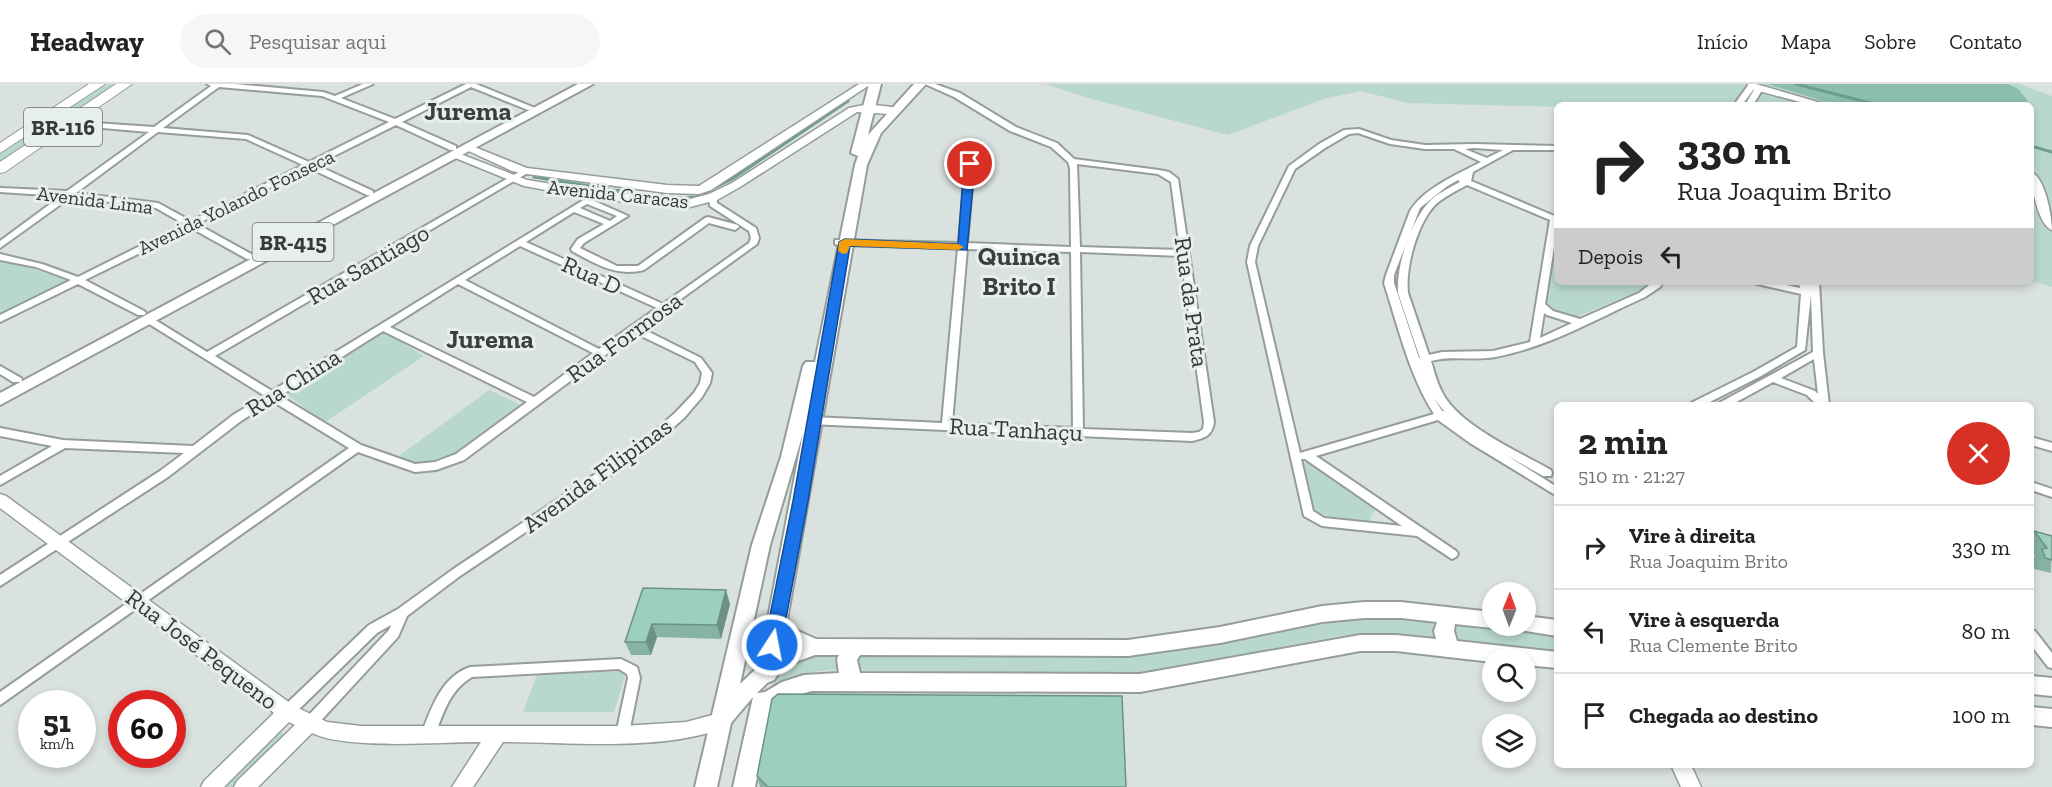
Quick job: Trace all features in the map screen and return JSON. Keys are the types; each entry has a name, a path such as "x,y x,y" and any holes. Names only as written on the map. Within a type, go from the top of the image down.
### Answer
{"highway":[{"name":"BR-116","path":"0,149 98,84"},
{"name":"BR-116","path":"0,169 125,84"}],"main road":[{"path":"0,389 145,316 250,257 454,152 574,84"},
{"name":"BR-415","path":"0,400 145,316 587,84"},
{"path":"744,787 800,501 859,143 875,84"},
{"path":"706,787 761,545 799,421 841,242 867,147 875,132 920,84"},
{"path":"775,501 800,501"},
{"path":"720,721 768,668 801,650 815,647 1128,648 1220,635 1322,614 1392,610 1482,619"},
{"path":"1450,615 1443,625 1443,632 1450,648"},
{"path":"777,623 791,637 815,647"},
{"path":"1536,625 1554,628"},
{"path":"760,711 773,696 796,685 824,681 1065,684 1140,682 1360,643 1396,643 1554,660"},
{"path":"854,681 846,665 849,653 855,647"},
{"path":"2034,685 2052,687"}],"street":[{"path":"210,84 289,90 307,87 396,122 454,152"},
{"path":"0,245 217,84"},
{"path":"336,98 369,84"},
{"path":"471,84 531,108"},
{"name":"Avenida Yolando Fonseca","path":"0,319 471,84"},
{"name":"Avenida Caracas","path":"468,148 516,169 667,189 699,190 740,167 866,84"},
{"path":"929,84 957,95 1013,129 1054,145 1072,161 1074,168 1078,432"},
{"path":"1741,102 1756,85"},
{"path":"1750,102 1756,85"},
{"path":"1756,85 1813,102"},
{"path":"869,107 881,112 896,110"},
{"name":"Avenida Caracas","path":"454,152 513,180 591,198 690,203 713,197 765,168 853,110 869,107"},
{"path":"68,123 248,137 370,194"},
{"path":"1420,532 1322,522 1314,518 1305,507 1301,456 1251,262 1254,246 1284,181 1293,168 1322,146 1347,132 1359,131 1405,145 1554,148"},
{"path":"1454,147 1486,161"},
{"path":"1446,414 1403,293 1402,277 1423,217 1438,200 1486,161 1512,148"},
{"name":"Rua da Prata","path":"1072,161 1159,172 1175,181 1209,422"},
{"path":"947,425 970,164"},
{"name":"Rua Santiago","path":"207,356 528,171"},
{"path":"1554,219 1468,177 1456,177 1417,206 1389,283 1431,402 1474,440 1549,475 1554,489"},
{"path":"2034,182 2052,226"},
{"name":"Avenida Lima","path":"0,190 68,194 158,206 250,257"},
{"name":"Rua Formosa","path":"357,448 415,468 436,466 460,457 753,244 755,238 753,230 713,204 713,197"},
{"path":"591,198 624,216 581,241 575,249 619,271 630,272 641,268 701,223 715,220 735,227"},
{"name":"Rua China","path":"0,581 165,474 237,418 272,395 591,198"},
{"path":"574,209 611,224"},
{"path":"1534,344 1554,231"},
{"name":"Rua D","path":"519,242 664,308"},
{"path":"841,242 1184,253"},
{"path":"0,257 32,262 80,279 145,316 357,448 0,699"},
{"path":"457,280 600,353"},
{"path":"1415,362 1442,355 1493,354 1534,344 1649,292 1655,285"},
{"path":"1778,285 1808,290"},
{"path":"1808,290 1823,402"},
{"path":"1701,402 1802,348 1808,290"},
{"path":"1540,305 1550,313 1582,323"},
{"path":"382,327 536,402"},
{"name":"Avenida Filipinas","path":"211,787 373,629 402,613 456,573 622,462 680,415 698,395 707,374 698,360 635,329"},
{"path":"1729,402 1818,353"},
{"path":"0,369 17,380"},
{"path":"1757,374 1774,378 1811,393 1820,402"},
{"path":"1301,456 1446,414"},
{"name":"Rua Tanhaçu","path":"813,421 1192,437 1202,435 1208,430 1209,422"},
{"path":"0,432 63,444 196,450"},
{"path":"2034,442 2052,447"},
{"path":"0,481 63,444"},
{"path":"1301,456 1452,554"},
{"path":"2034,487 2052,493"},
{"name":"Rua José Pequeno","path":"0,500 287,712 325,730 340,733 428,735 623,734 686,730 720,721"},
{"name":"Avenida Filipinas","path":"244,787 310,723 394,633 402,613"},
{"path":"2034,639 2052,663"},
{"path":"428,735 446,693 459,676 470,672 621,664 633,671 634,678 623,734"},
{"path":"462,787 497,735"},
{"path":"1682,768 1691,787"}],"green space":[{"path":"105,84 117,84 0,163 0,154"},
{"path":"1045,84 2019,84 2052,96 2052,287 2034,282 2034,102 1554,102 1554,107 1407,103 1361,91 1324,99 1228,135 1088,98"},
{"path":"1767,84 2008,84 2018,89 2028,101 2026,102 1826,102"},
{"path":"1554,256 1554,285 1650,285 1650,287 1576,317 1559,315 1546,303"},
{"path":"0,262 28,267 70,281 0,315"},
{"path":"384,331 424,356 324,423 284,392"},
{"path":"489,390 521,405 485,434 445,458 416,462 399,456"},
{"path":"1304,463 1309,463 1375,509 1369,521 1326,516 1314,510"},
{"path":"1335,616 1437,617 1434,625 1437,638 1368,633 1339,636 1143,673 865,671 858,670 855,656 860,653 1049,650"},
{"path":"1463,620 1482,622 1482,636 1536,636 1536,629 1554,630 1554,652 1536,648 1459,639 1454,625"},
{"path":"818,651 839,652 834,657 837,670 802,675 771,689 772,678 798,660"},
{"path":"538,672 626,672 614,712 523,712"},
{"path":"282,732 284,736 236,787 217,787 275,733"}],"building":[{"path":"2034,531 2052,536 2052,560 2045,558 2042,549 2047,548"},
{"path":"643,588 726,590 717,625 652,624 646,642 625,642"},
{"path":"778,694 1122,696 1126,787 768,787 757,776 772,699"}],"waterway":[{"path":"1796,84 1866,102"},
{"path":"534,177 614,190 679,198 696,197 732,179 848,101"},
{"path":"2034,147 2052,152"}],"slow traffic":[{"path":"843,251 845,242 958,247"}],"district":[{"name":"Jurema","path":"468,111"},
{"name":"Quinca Brito I","path":"1019,271"},
{"name":"Jurema","path":"490,339"}],"route":[{"path":"772,645 800,501 845,242 963,247 970,164"}]}
